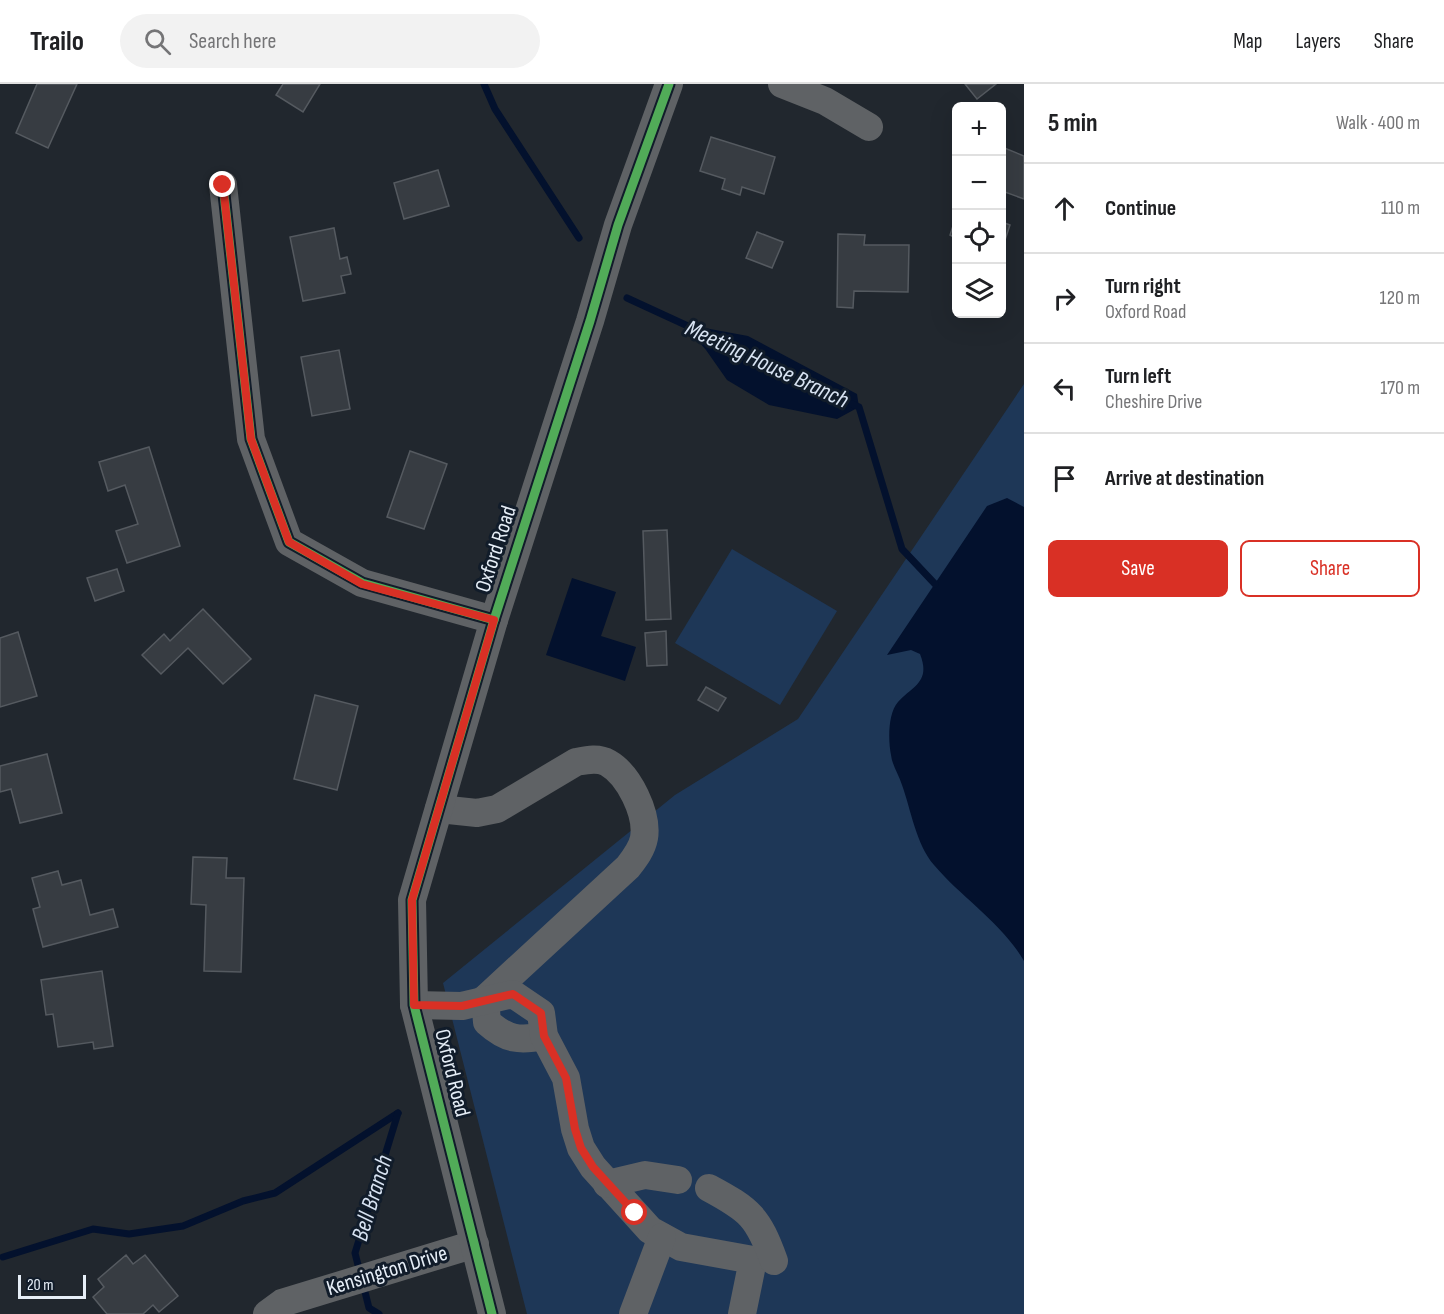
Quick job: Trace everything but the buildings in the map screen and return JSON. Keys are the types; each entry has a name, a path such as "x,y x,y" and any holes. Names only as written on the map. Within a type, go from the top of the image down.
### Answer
{"street":[{"name":"Oxford Road","path":"492,1314 414,1005 412,900 494,620 590,321 618,225 669,84"},
{"path":"782,84 825,101 869,127"},
{"path":"223,185 251,439 289,542 362,584 494,620"},
{"path":"439,808 477,813 497,809 576,762 590,759 608,763 618,772 631,789 641,811 644,836 639,851 628,867 485,999"},
{"path":"414,1005 462,1006 513,994 541,1013 544,1036 566,1078 575,1129 581,1148 608,1184 650,1230 681,1247 764,1261"},
{"path":"485,999 487,1022 492,1027 520,1041 544,1036"},
{"path":"608,1184 645,1175 678,1180"},
{"path":"710,1188 746,1208 764,1233 764,1261 753,1271 742,1314"},
{"path":"633,1314 662,1237"},
{"name":"Kensington Drive","path":"267,1314 282,1303 475,1244"}],"shaded area":[{"path":"1024,384 1024,1314 527,1314 443,983 675,795 798,719"},
{"path":"732,549 837,611 780,705 675,643"}],"water":[{"path":"683,324 748,336 857,394 859,407 837,419 769,405 727,380 706,350"},
{"path":"1007,498 1024,507 1024,961 1005,935 945,877 928,857 918,837 893,762 889,742 892,713 898,702 919,682 922,677 923,663 920,654 911,650 887,655 987,506"},
{"path":"572,578 616,592 601,636 636,647 625,681 546,655"}],"waterway":[{"name":"Meeting House Branch","path":"484,84 495,109 579,238"},
{"name":"Meeting House Branch","path":"627,298 690,327"},
{"name":"Meeting House Branch","path":"852,404 859,407 902,549 935,584"},
{"path":"3,1257 93,1229 129,1234 183,1226 243,1201 275,1193 398,1113"},
{"name":"Bell Branch","path":"360,1273 355,1253 398,1113"},
{"name":"Bell Branch","path":"363,1284 369,1308 379,1314"}],"cycle path":[{"path":"492,1314 414,1005 412,900 494,620 590,321 618,225 669,84"},
{"path":"223,185 251,439 289,542 362,583 494,620"}],"route":[{"path":"223,185 251,439 289,542 362,584 494,620 412,900 414,1005 462,1006 513,994 541,1013 544,1036 566,1078 575,1129 581,1148 593,1167 635,1213"}]}
